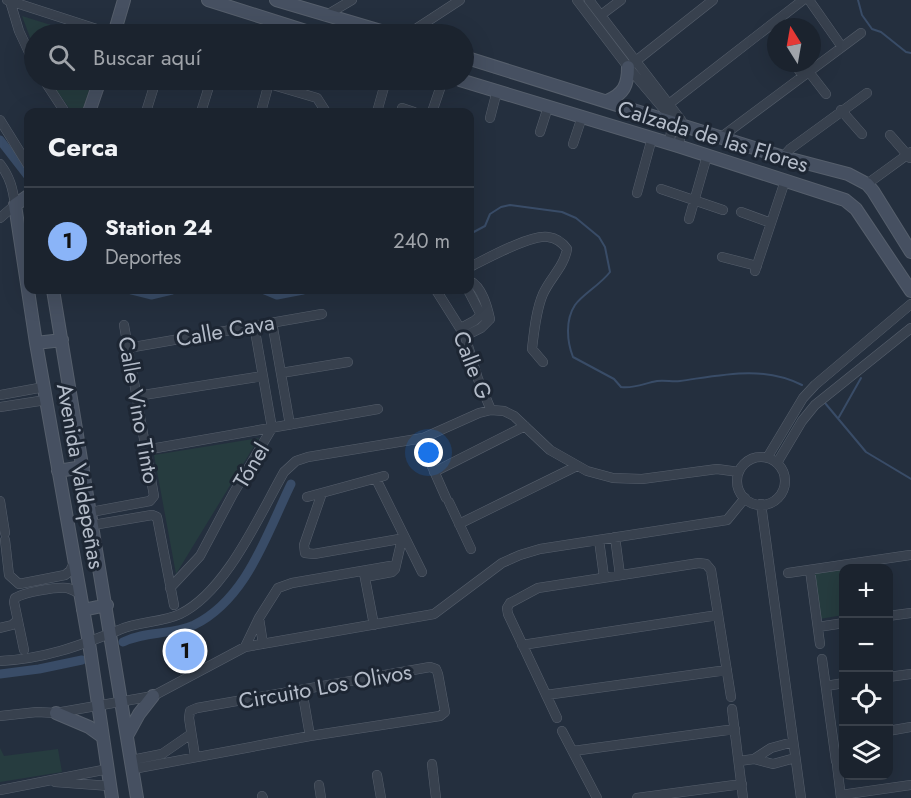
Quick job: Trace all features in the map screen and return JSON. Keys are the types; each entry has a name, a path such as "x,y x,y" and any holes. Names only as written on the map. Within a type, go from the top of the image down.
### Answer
{"street":[{"path":"116,24 124,0"},
{"path":"208,0 281,24"},
{"path":"276,0 355,24"},
{"path":"326,16 352,0"},
{"path":"423,24 460,0"},
{"path":"577,0 681,120 674,145"},
{"path":"589,0 632,64 678,125"},
{"path":"601,15 621,0"},
{"path":"607,101 618,95 625,87 632,64 713,0"},
{"path":"669,104 803,0"},
{"path":"809,0 842,47"},
{"path":"8,1 81,24"},
{"path":"8,1 24,42"},
{"path":"301,24 307,10"},
{"path":"720,138 861,33"},
{"name":"Calzada de las Flores","path":"474,60 720,138 848,174 867,184"},
{"path":"806,74 826,94"},
{"name":"Calzada de las Flores","path":"474,84 845,200 856,209 911,291"},
{"path":"51,90 62,108"},
{"path":"90,108 97,90"},
{"path":"147,108 153,90"},
{"path":"202,108 208,90"},
{"path":"262,108 267,90"},
{"path":"291,90 317,98 323,108"},
{"path":"378,108 383,90"},
{"path":"433,108 440,90"},
{"path":"490,118 497,91"},
{"path":"783,157 790,149 841,110 867,93"},
{"path":"540,132 548,107"},
{"path":"841,110 862,134"},
{"path":"573,144 582,117"},
{"path":"0,120 24,159"},
{"path":"890,135 910,156 867,184 911,252"},
{"path":"637,193 652,138"},
{"path":"689,219 707,156"},
{"name":"Avenida Valdepeñas","path":"0,164 7,173 12,186 24,263"},
{"path":"722,257 756,269 785,181"},
{"path":"661,189 723,210"},
{"path":"16,210 24,201"},
{"path":"16,210 24,209"},
{"path":"741,212 771,223"},
{"path":"474,265 538,237 548,236 561,241 567,249 566,259 543,294 537,319 532,349 543,362"},
{"path":"463,332 481,328 486,317 487,306 474,283"},
{"name":"Avenida Valdepeñas","path":"29,294 89,643 111,792"},
{"name":"Avenida Valdepeñas","path":"54,294 107,605 137,798"},
{"name":"Calle G","path":"439,294 463,332 491,410"},
{"path":"471,294 486,317"},
{"path":"767,458 803,398 911,304"},
{"name":"Calle Cava","path":"128,348 322,314"},
{"name":"Tónel","path":"272,322 290,425"},
{"name":"Calle Vino Tinto","path":"114,508 150,501 154,496 124,325"},
{"name":"Tónel","path":"170,588 200,556 233,494 273,428 254,325"},
{"path":"777,463 802,421 815,405 911,328"},
{"path":"36,343 62,340"},
{"path":"281,373 348,362"},
{"path":"828,375 836,386"},
{"path":"137,396 263,376"},
{"path":"0,395 22,391 45,393"},
{"path":"22,391 25,404"},
{"path":"0,408 25,404 45,393"},
{"path":"145,450 378,409"},
{"path":"0,661 34,658 89,643 128,627 171,618 203,599 228,570 284,472 296,461 308,456 423,438 491,410 504,411 514,416 550,450 577,466 614,478 642,479 717,469 739,472"},
{"path":"434,472 525,426"},
{"path":"423,446 471,549"},
{"path":"767,458 777,463 785,478 783,489 772,502 761,504 745,498 738,483 739,472 750,460 767,458"},
{"path":"459,524 577,466"},
{"path":"58,471 83,467"},
{"path":"307,497 380,478 404,538 422,572"},
{"path":"322,493 304,545 305,553 314,554 404,538"},
{"path":"0,716 56,712 153,696 245,647 434,614 494,569 520,555 540,549 727,520 745,498"},
{"path":"0,501 5,536 4,569 11,579 19,584 50,579 68,574 74,563"},
{"path":"761,504 801,798"},
{"path":"92,519 114,508 117,521"},
{"path":"92,519 117,521 152,515 158,517 174,605"},
{"path":"615,537 620,575"},
{"path":"245,647 259,618 278,588 292,583 364,574 396,565 404,538"},
{"path":"599,540 604,577"},
{"path":"870,564 909,555"},
{"path":"556,718 508,614 507,608 510,603 538,588 699,563 706,564 711,570 731,697"},
{"path":"788,573 839,567"},
{"path":"810,570 820,644"},
{"path":"364,574 374,625"},
{"path":"50,579 52,589"},
{"path":"24,650 14,602 18,595 69,588 80,594"},
{"path":"83,610 107,605"},
{"path":"893,615 911,613"},
{"path":"522,645 718,615"},
{"path":"259,618 263,644"},
{"path":"0,627 12,625 17,621"},
{"path":"818,627 839,624"},
{"path":"822,659 841,797 911,785"},
{"name":"Circuito Los Olivos","path":"132,764 195,756 440,716 445,712 438,674 436,669 430,667 197,708 190,711 189,718 195,756"},
{"path":"546,695 727,670"},
{"path":"893,676 911,674"},
{"path":"826,686 839,684"},
{"path":"302,690 310,736"},
{"path":"128,734 139,714 153,696"},
{"path":"732,709 743,798"},
{"path":"56,712 81,723 103,737"},
{"path":"893,730 911,727"},
{"path":"573,751 735,729"},
{"path":"562,731 597,798"},
{"name":"Circuito Los Olivos","path":"163,759 191,734"},
{"path":"833,740 839,739"},
{"path":"754,759 771,748 793,742"},
{"path":"739,761 754,759 773,764 795,758"},
{"path":"432,764 436,798"},
{"path":"0,790 108,769"},
{"path":"377,775 381,798"},
{"path":"46,782 111,792"},
{"path":"637,798 742,783"},
{"path":"319,785 321,798"}],"green space":[{"path":"22,16 48,24 25,24"},
{"path":"56,90 89,90 83,108 69,108"},
{"path":"259,438 176,574 154,455"},
{"path":"839,568 839,616 820,619 814,572"},
{"path":"0,748 4,756 58,749 62,772 0,782"}],"waterway":[{"path":"858,0 862,15 872,29 881,32 906,52 911,53"},
{"path":"0,140 24,171"},
{"path":"474,232 485,226 490,214 501,207 510,205 562,212 576,218 599,237 605,247 610,272 575,305 568,324 569,345 573,357 614,379 621,387 635,387 657,381 677,381 742,373 772,375 802,385"},
{"path":"147,294 155,294"},
{"path":"275,294 282,294"},
{"path":"839,417 861,378"},
{"path":"825,403 866,452 911,479"},
{"path":"123,642 140,636 194,625 228,599 242,582 264,543 291,484"},
{"path":"0,674 82,660"}],"place":[{"name":"Station 24","path":"185,651"}]}
